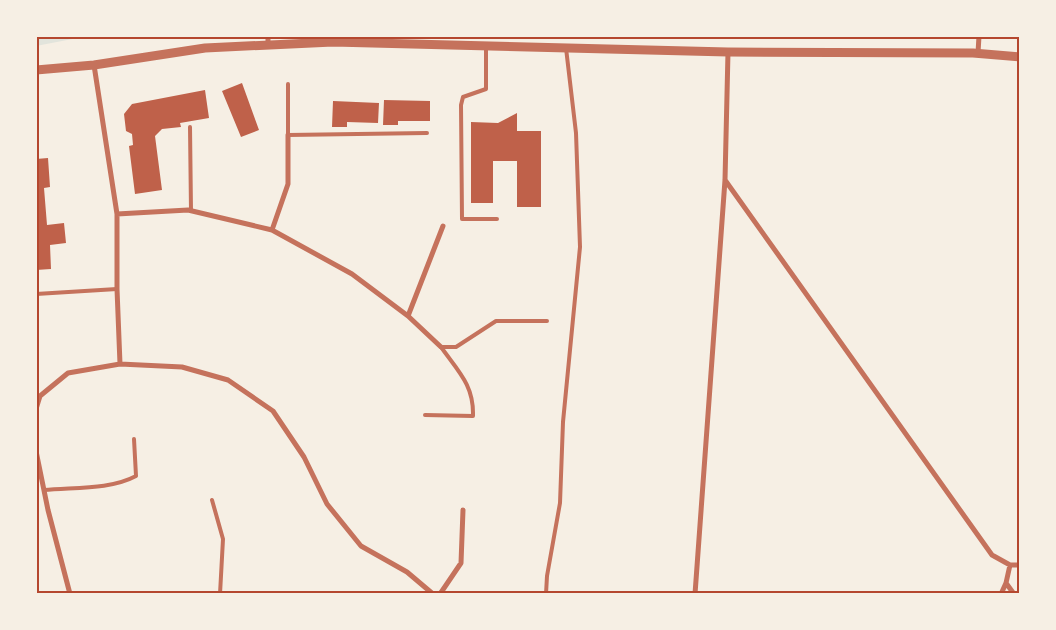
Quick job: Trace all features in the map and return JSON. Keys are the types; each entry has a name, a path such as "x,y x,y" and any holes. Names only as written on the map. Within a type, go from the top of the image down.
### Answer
{"street":[{"path":"978,53 979,36"},
{"path":"36,70 94,66 268,40 728,52 978,53 1020,57"},
{"path":"695,594 725,180 728,52"},
{"path":"94,66 117,214 120,364"},
{"path":"272,230 288,184 288,135"},
{"path":"725,180 992,555 1010,565 1020,565"},
{"path":"117,214 191,211 272,230 352,274 408,316 441,347"},
{"path":"408,316 443,226"},
{"path":"36,408 40,396 68,373 120,364 182,367 228,380 274,411 304,457 326,504 361,546 407,572 433,594"},
{"path":"36,451 70,594"},
{"path":"440,594 461,563 463,510"},
{"path":"1000,594 1006,583 1010,565"},
{"path":"1006,583 1014,594"}],"lane":[{"path":"486,45 486,89 463,98 461,106 462,220 497,219"},
{"path":"546,594 547,576 560,503 563,422 580,247 576,133 566,48"},
{"path":"288,84 288,135 427,133"},
{"path":"190,127 191,211"},
{"path":"36,294 117,288"},
{"path":"441,347 456,347 496,322 547,322"},
{"path":"425,415 472,416 473,402 470,387 441,347"},
{"path":"44,490 108,484 127,481 136,476 134,439"},
{"path":"212,500 223,540 220,594"}],"shaded area":[{"path":"36,36 88,36 36,46"}],"building":[{"path":"242,83 259,130 241,137 222,91"},
{"path":"205,90 209,118 180,123 181,127 162,129 155,136 162,190 135,194 129,146 133,145 132,134 126,131 124,114 132,104"},
{"path":"384,100 430,101 430,121 398,121 398,125 383,125"},
{"path":"333,101 379,103 378,123 347,122 347,127 332,127"},
{"path":"517,113 517,131 541,131 541,207 517,207 517,161 493,161 493,203 471,203 471,122 498,123"},
{"path":"48,158 50,187 44,188 47,225 64,223 66,243 50,245 51,269 36,270 36,159"}]}
